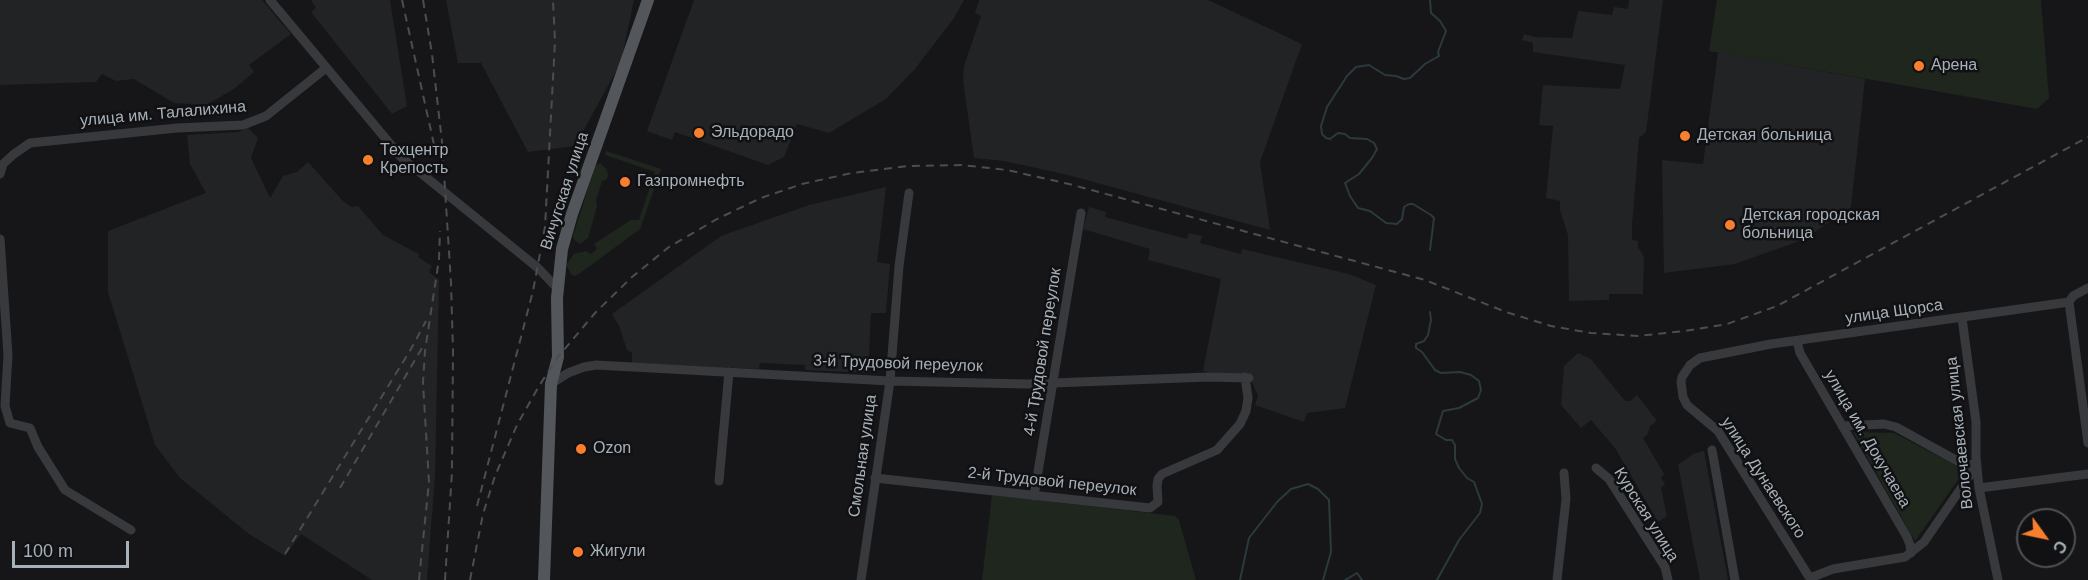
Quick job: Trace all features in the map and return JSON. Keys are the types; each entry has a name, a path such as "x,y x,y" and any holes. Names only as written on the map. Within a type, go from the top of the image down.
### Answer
{"main road":[{"name":"Вичугская улица","path":"544,580 551,384 558,357 558,289 561,249 648,0"}],"street":[{"path":"270,0 400,157 538,268 558,289"},
{"name":"улица им. Талалихина","path":"0,174 3,164 30,143 155,130 243,125 266,116 326,68"},
{"name":"Смольная улица","path":"861,580 890,381 899,266 909,193"},
{"name":"4-й Трудовой переулок","path":"1034,496 1081,213"},
{"path":"0,239 8,355 5,406 10,423 30,428 38,447 65,490 131,530"},
{"name":"улица Щорса","path":"1683,397 1682,377 1690,365 1700,358 1771,344 2069,302 2073,296 2088,288"},
{"path":"2069,302 2088,443"},
{"name":"Волочаевская улица","path":"1962,318 1976,422 1979,488 1998,580"},
{"name":"улица им. Докучаева","path":"1797,341 1800,353 1907,537 1911,553"},
{"name":"3-й Трудовой переулок","path":"551,384 584,366 596,365 890,381 1053,382 1247,377"},
{"path":"719,481 729,372"},
{"name":"2-й Трудовой переулок","path":"875,478 1149,508 1155,506 1159,497 1157,486 1162,474 1217,450 1239,424 1246,411 1247,377"},
{"name":"улица Дунаевского","path":"1683,397 1687,405 1718,431 1810,579"},
{"path":"1810,579 1833,569 1898,560 1911,553 1930,535 1977,465 1964,464 1896,427 1884,424 1842,426"},
{"path":"1712,450 1736,580"},
{"name":"Курская улица","path":"1596,468 1609,479 1665,567 1668,580"},
{"path":"1557,580 1566,499 1564,473"},
{"path":"1979,488 2088,474"}],"shaded area":[{"path":"0,0 262,0 291,34 249,65 254,72 234,89 206,105 174,103 134,79 116,81 102,74 96,82 0,85"},
{"path":"311,0 390,0 407,106 392,114 311,12 316,8"},
{"path":"446,0 634,0 621,62 575,146 528,152 481,63 458,63"},
{"path":"694,0 964,0 954,18 915,69 886,99 829,133 797,124 784,157 768,165 675,132 672,140 647,131"},
{"path":"979,0 1208,0 1302,44 1260,162 1270,230 1068,175 1004,161 974,158 963,80 964,66 981,16 975,13"},
{"path":"1629,0 1663,0 1646,132 1639,138 1632,226 1632,240 1638,241 1638,247 1644,257 1643,294 1609,294 1609,300 1569,301 1568,235 1560,210 1560,201 1546,198 1553,126 1539,125 1543,85 1620,89 1625,65 1533,52 1533,43 1522,40 1524,34 1535,37 1572,38 1578,11 1612,15 1614,7 1628,9"},
{"name":"Арена","path":"1717,0 2041,0 2049,98 2037,109 1709,51"},
{"path":"1718,52 1865,79 1851,207 1805,239 1735,264 1664,273 1662,160 1703,164"},
{"path":"248,128 258,138 251,158 270,198 283,176 297,172 308,162 342,200 351,207 358,206 383,235 419,254 418,257 432,266 429,272 439,280 435,476 427,580 372,580 301,534 285,556 249,534 180,478 155,445 108,292 108,231 206,193 190,164 187,135 239,132"},
{"path":"606,151 661,169 640,229 574,276 566,265 574,254 586,251 591,254 597,249 594,244 631,220 639,220 655,172 608,156 605,154"},
{"path":"600,163 607,170 608,176 602,181 588,238 580,244 574,240 573,236 595,166"},
{"path":"886,187 877,262 890,264 886,313 871,313 868,373 805,370 805,365 760,363 759,369 632,363 632,353 627,350 619,326 612,314 721,236 809,205"},
{"path":"1089,207 1106,212 1105,217 1187,239 1189,233 1202,236 1200,243 1241,254 1242,249 1349,274 1376,285 1345,408 1307,413 1304,422 1255,405 1258,396 1251,380 1203,371 1221,279 1148,260 1150,249 1083,229"},
{"path":"1578,353 1591,359 1625,401 1630,401 1637,395 1657,421 1650,426 1647,435 1643,438 1664,474 1661,477 1665,485 1661,488 1667,516 1658,522 1615,448 1591,420 1581,428 1561,405 1564,366"},
{"path":"1853,432 1894,433 1965,470 1915,541"},
{"path":"1704,451 1728,580 1700,580 1678,465 1693,454"},
{"path":"992,495 1175,516 1179,520 1196,580 982,580"}],"waterway":[{"path":"1430,0 1431,13 1446,31 1438,52 1439,56 1425,64 1410,78 1404,79 1385,75 1369,65 1356,67 1347,76 1327,107 1321,126 1322,134 1326,138 1330,139 1338,133 1350,138 1367,139 1374,143 1377,149 1372,158 1359,174 1345,183 1350,196 1358,208 1370,211 1386,223 1397,224 1402,219 1404,207 1409,204 1431,215 1434,218 1430,250"},
{"path":"1430,312 1428,335 1424,341 1416,344 1416,348 1422,352 1435,370 1441,373 1460,372 1471,375 1479,381 1481,390 1478,398 1459,408 1443,411 1436,434 1446,440 1452,440 1459,468 1467,478 1474,482 1482,504 1480,513 1459,540 1437,580"},
{"path":"1240,580 1249,538 1277,502 1291,489 1308,484 1318,489 1329,500 1331,552 1323,580"},
{"path":"1345,580 1357,573 1362,580"}],"railway":[{"path":"402,0 435,149"},
{"path":"423,0 442,142 451,283 452,472 445,580"},
{"path":"477,506 533,291 545,227 555,41 553,0"},
{"path":"470,580 483,514 495,476 517,425 558,357 595,313 632,277 669,247 717,219 761,198 802,184 852,173 907,166 961,165 1007,170 1069,184 1425,280 1506,312 1551,326 1591,333 1638,336 1727,324 1777,306 2088,137"},
{"path":"419,580 429,482 423,383 425,351 439,259 440,231"},
{"path":"285,554 426,321"},
{"path":"340,488 422,348"}],"place":[{"name":"Арена","path":"1919,66"},
{"name":"Эльдорадо","path":"699,133"},
{"name":"Детская больница","path":"1685,136"},
{"name":"Техцентр Крепость","path":"368,160"},
{"name":"Газпромнефть","path":"625,182"},
{"name":"Детская городская больница","path":"1730,225"},
{"name":"Ozon","path":"581,449"},
{"name":"Жигули","path":"578,552"}]}
